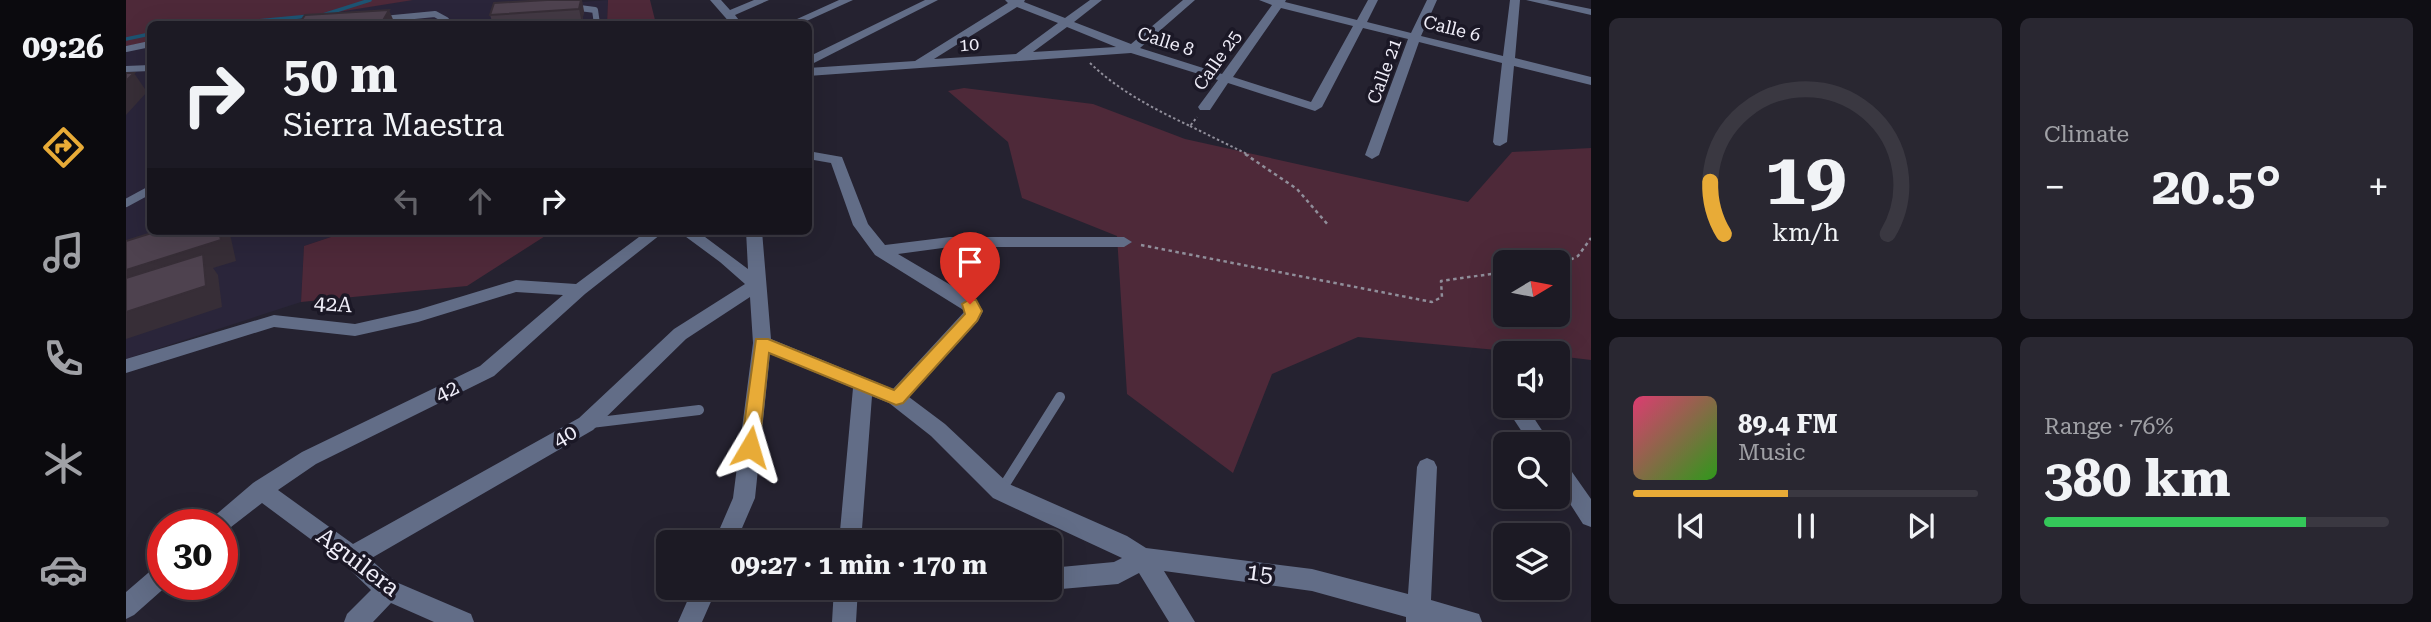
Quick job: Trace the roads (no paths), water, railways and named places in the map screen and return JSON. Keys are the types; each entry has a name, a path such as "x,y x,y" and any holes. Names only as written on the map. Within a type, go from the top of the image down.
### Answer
{"street":[{"path":"715,0 735,21"},
{"path":"729,14 764,0"},
{"path":"799,21 848,0"},
{"path":"812,60 933,0"},
{"path":"1017,58 1097,0"},
{"path":"1132,48 1190,0"},
{"name":"Calle 6","path":"1264,0 1591,81"},
{"path":"1360,24 1373,0"},
{"name":"Calle 21","path":"1372,155 1415,37 1432,0"},
{"path":"1500,142 1515,0"},
{"path":"1531,0 1591,12"},
{"path":"915,66 1016,1"},
{"name":"Calle 8","path":"1016,1 1055,16 1064,23 1132,48 1315,107 1360,24"},
{"name":"Calle 25","path":"1205,107 1280,2"},
{"name":"10","path":"812,72 1132,48"},
{"path":"812,156 837,160 861,225 881,251 970,304 974,311 972,317 896,398"},
{"name":"42","path":"238,509 261,489 309,458 487,371 579,290 652,235"},
{"path":"692,235 726,258 756,285"},
{"path":"729,530 744,498 762,343 754,235"},
{"path":"881,251 950,242 1124,242"},
{"name":"40","path":"352,557 586,424 680,334 756,285"},
{"name":"42A","path":"126,366 274,321 355,330 418,316 516,286 579,290"},
{"path":"762,343 896,398 938,430 1001,491 1119,543 1142,558 1183,622"},
{"path":"851,530 863,383"},
{"path":"1418,615 1427,467"},
{"path":"1570,486 1591,517"},
{"name":"Aguilera","path":"261,489 352,557 388,590 462,622"},
{"path":"1062,578 1118,573 1142,558"},
{"name":"15","path":"1142,558 1312,580 1418,615 1469,622"},
{"path":"126,607 147,589"},
{"path":"356,622 388,590"},
{"path":"690,622 700,600"},
{"path":"844,622 845,600"}],"lane":[{"path":"564,8 584,7 595,10 595,21"},
{"path":"369,21 435,15 443,16 446,21"},
{"path":"126,49 147,45"},
{"path":"126,69 147,68"},
{"path":"126,203 147,192"},
{"path":"1001,491 1060,397"},
{"path":"586,424 699,410"}],"waterway":[{"path":"323,15 370,0"},
{"path":"256,21 310,16"},
{"path":"126,39 147,35"}]}
